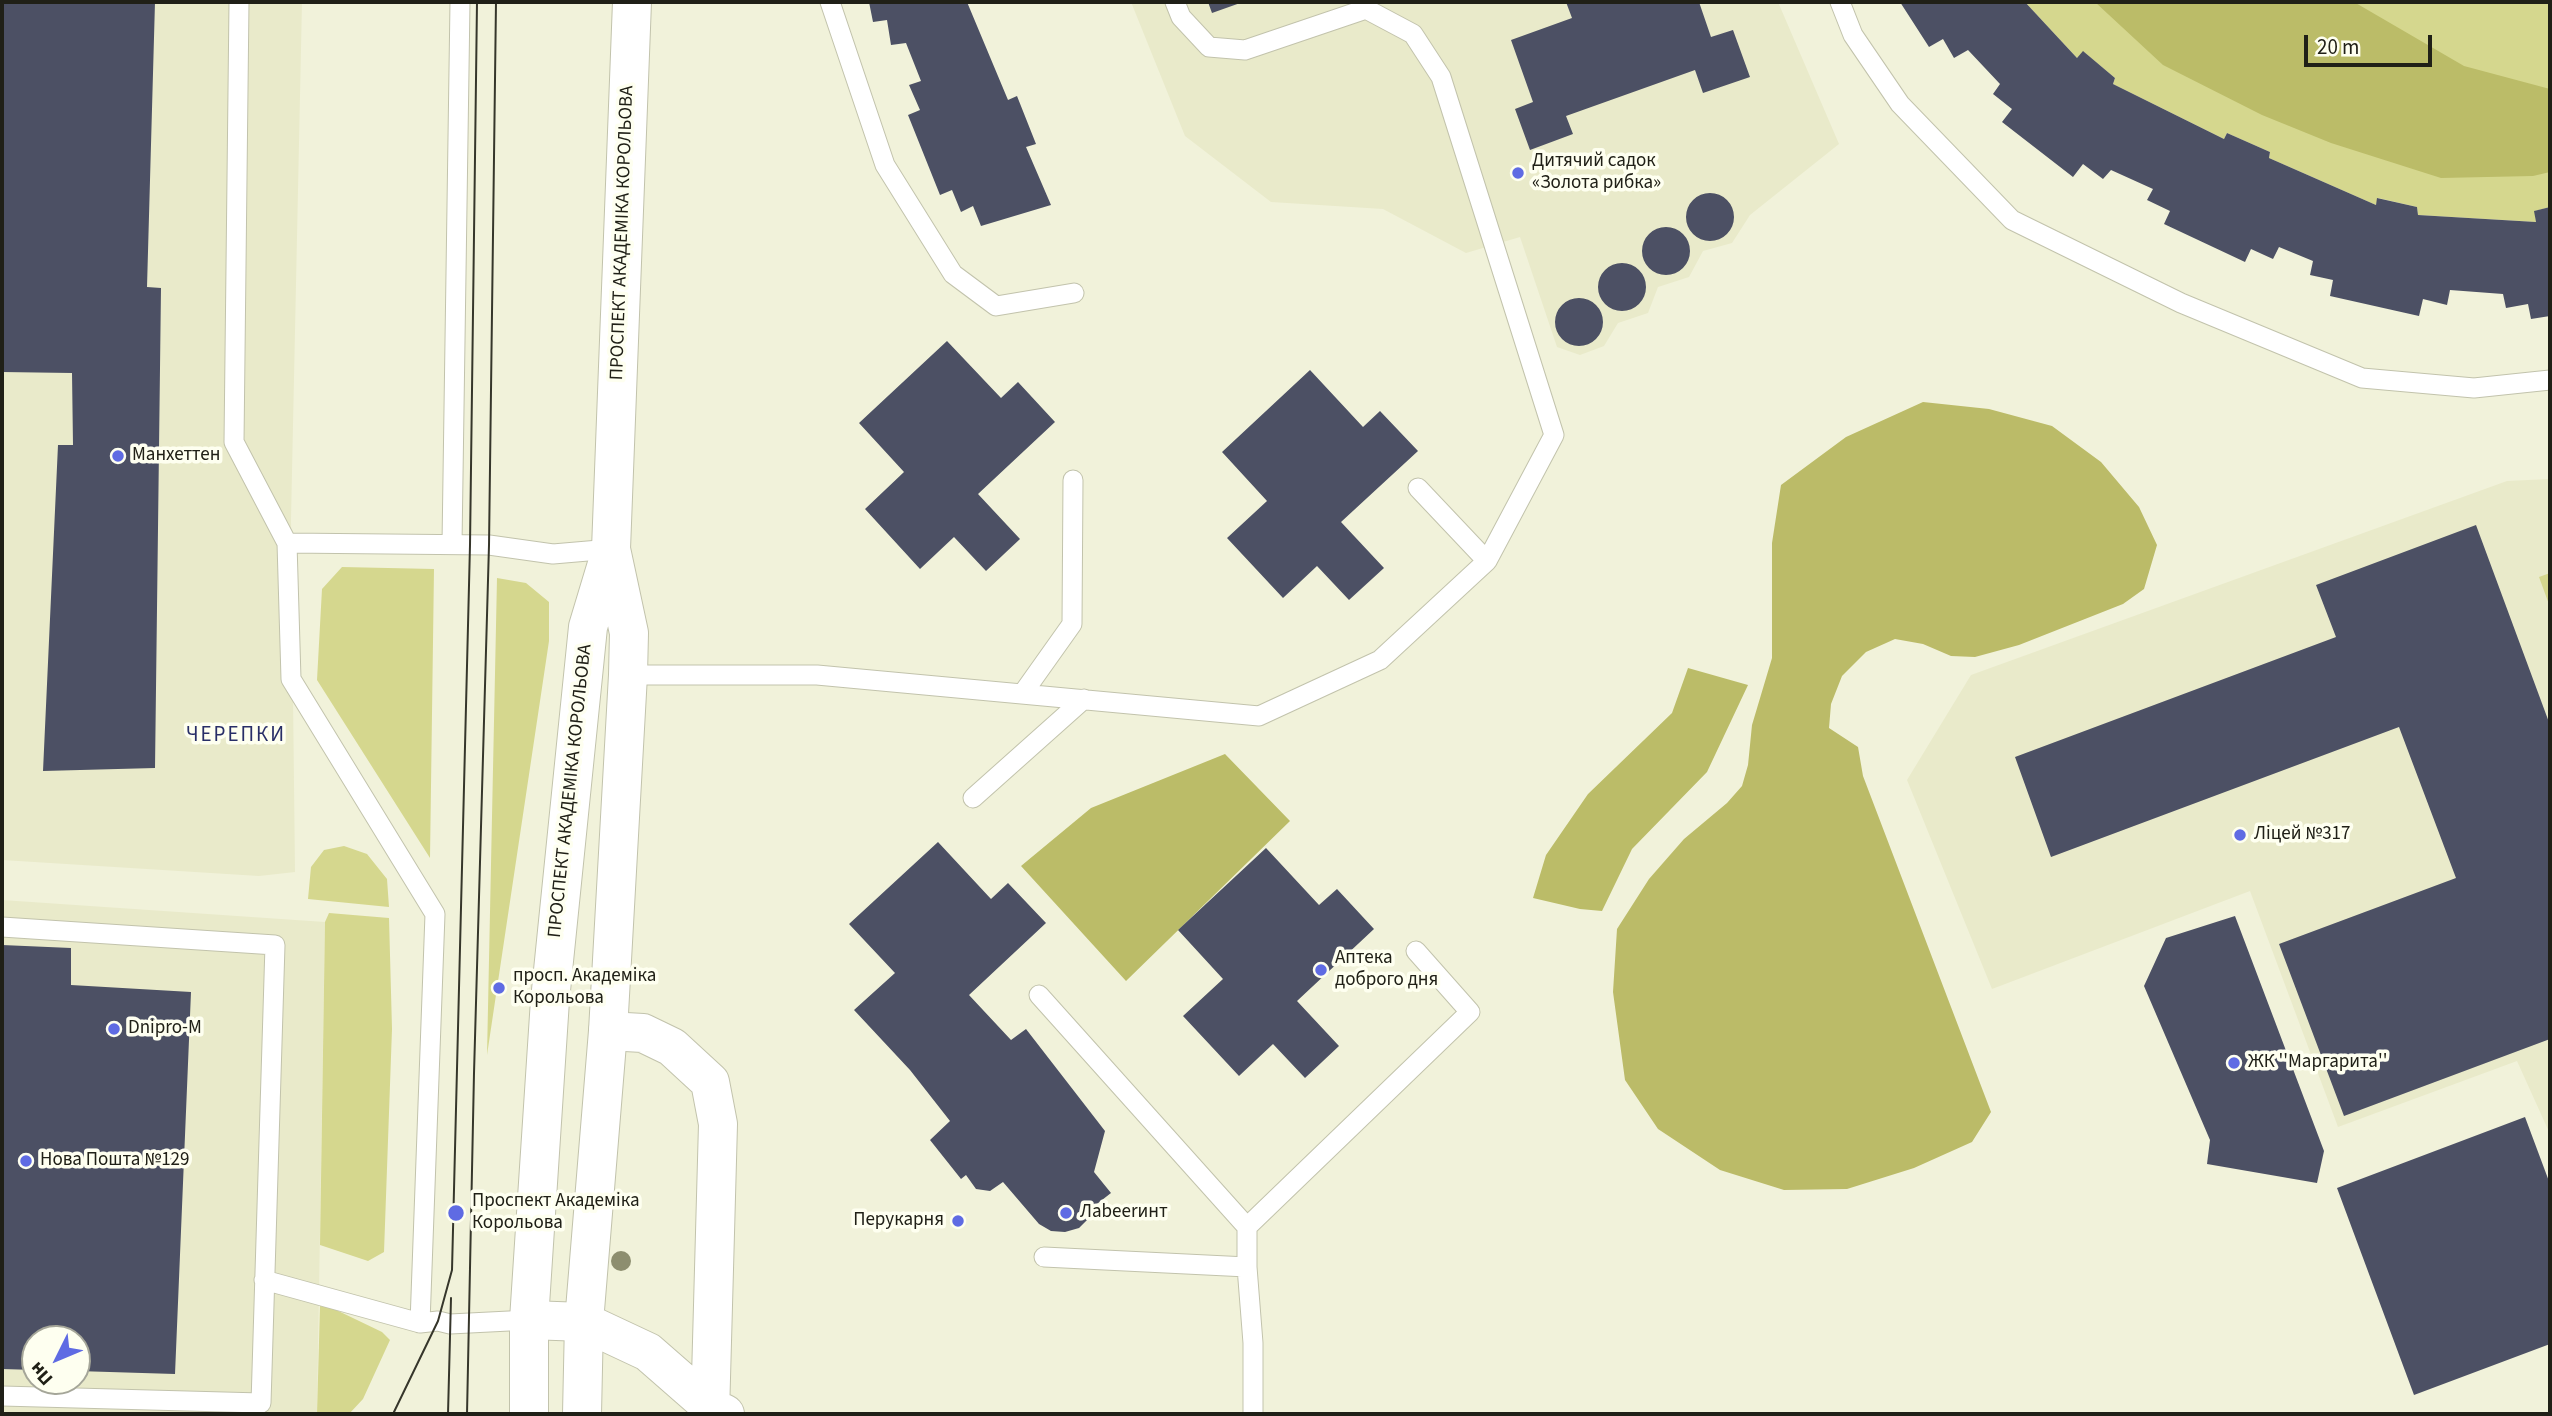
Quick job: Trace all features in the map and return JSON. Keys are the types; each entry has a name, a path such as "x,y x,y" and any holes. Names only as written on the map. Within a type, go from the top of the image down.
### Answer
{"main road":[{"name":"ПРОСПЕКТ АКАДЕМІКА КОРОЛЬОВА","path":"529,1414 529,1320 550,1000 588,627 611,549 632,2"},
{"name":"ПРОСПЕКТ АКАДЕМІКА КОРОЛЬОВА","path":"582,1414 584,1322 608,1031 628,675 629,633 611,549"},
{"path":"608,1031 643,1033 672,1047 710,1082 718,1124 716,1412"},
{"path":"529,1320 584,1322 648,1352 716,1412"}],"lane":[{"path":"239,2 234,442 287,543 291,679 435,914 421,1322"},
{"path":"452,544 460,2"},
{"path":"830,2 885,165 953,274 996,306 1073,293"},
{"path":"628,675 817,675 1259,716 1380,660 1488,561 1554,435 1440,77 1413,34 1366,9 1245,50 1209,47 1181,17 1175,2"},
{"path":"1840,2 1853,35 1900,104 2012,220 2180,303 2362,378 2474,388 2550,380"},
{"path":"1023,693 1072,624 1073,480"},
{"path":"1419,488 1488,561"},
{"path":"287,543 489,545 553,554 611,549"},
{"path":"972,798 1084,699"},
{"path":"2,928 275,945 261,1403 2,1396"},
{"path":"1247,1227 1469,1012 1416,951"},
{"path":"1039,995 1247,1227 1253,1343 1253,1414"},
{"path":"1044,1257 1247,1267"},
{"path":"264,1280 421,1322 438,1321 450,1324 529,1320"}],"shaded area":[{"path":"2,2 302,2 291,519 295,872 259,876 2,860"},
{"name":"Дитячий садок «Золота рибка»","path":"1131,2 1778,2 1839,144 1750,215 1732,243 1703,251 1689,277 1658,287 1648,313 1618,323 1604,346 1580,355 1557,347 1520,237 1466,253 1383,209 1271,202 1185,136"},
{"path":"2095,2 2354,2 2464,66 2550,89 2550,172 2533,176 2441,178 2331,143 2262,115 2163,65"},
{"path":"1923,402 1989,409 2052,426 2101,462 2139,507 2157,545 2144,589 2123,604 2019,645 1975,657 1951,656 1923,644 1895,639 1866,652 1842,676 1831,704 1829,728 1858,747 1863,776 1991,1112 1972,1142 1914,1168 1847,1189 1784,1190 1720,1170 1658,1129 1625,1080 1613,992 1617,929 1649,879 1684,839 1727,803 1742,786 1748,765 1752,725 1772,658 1772,543 1781,485 1846,437"},
{"name":"Ліцей №317","path":"2550,479 2550,1134 2517,1061 2338,1127 2250,891 1992,989 1907,780 1971,675 2507,481"},
{"path":"1688,668 1748,685 1707,772 1632,849 1602,911 1580,909 1533,898 1546,855 1588,794 1672,713"},
{"path":"1225,754 1290,821 1126,981 1021,866 1091,808"},
{"path":"2,900 325,922 317,1414 2,1414"}],"green space":[{"path":"2025,2 2550,2 2550,207 2535,211 2536,222 2418,215 2417,207 2378,198 2376,205 2269,158 2270,152 2227,133 2224,139 2113,84 2115,78 2084,52 2077,58"},
{"path":"342,567 434,569 430,858 317,680 322,589"},
{"path":"2550,573 2550,607 2539,577"},
{"path":"497,578 526,583 549,602 549,641 487,1055"},
{"path":"344,846 367,854 387,879 389,907 308,899 311,867 324,850"},
{"path":"329,913 389,918 392,1029 384,1252 368,1261 320,1245 325,922"},
{"path":"320,1306 330,1307 382,1332 390,1340 363,1399 349,1414 317,1414"}],"building":[{"path":"2,2 155,2 147,287 161,288 155,768 43,771 58,445 73,445 72,373 2,372"},
{"path":"869,2 967,2 1008,100 1017,96 1036,144 1026,147 1051,205 981,226 973,206 961,212 952,190 940,195 908,115 920,110 909,85 921,81 906,43 891,45 887,20 873,22"},
{"path":"1208,2 1243,2 1212,13"},
{"path":"1566,2 1699,2 1711,37 1733,30 1750,77 1703,93 1695,70 1566,116 1573,134 1530,150 1515,109 1533,102 1511,40 1572,18"},
{"path":"1900,2 2025,2 2077,58 2083,51 2115,78 2113,84 2224,139 2227,133 2270,152 2269,158 2376,205 2377,198 2417,207 2418,215 2536,222 2534,211 2550,207 2550,316 2531,319 2528,304 2506,308 2503,294 2450,290 2447,305 2423,299 2419,316 2330,296 2333,280 2310,275 2313,261 2279,247 2273,259 2251,249 2245,262 2164,224 2170,211 2147,200 2153,189 2111,170 2103,179 2083,164 2073,177 2002,122 2012,109 1993,94 2000,84 1968,50 1954,58 1943,39 1929,47"},
{"path":"1710,193 1727,200 1734,217 1727,234 1710,241 1693,234 1686,217 1693,200"},
{"path":"1666,227 1683,234 1690,251 1683,268 1666,275 1649,268 1642,251 1649,234"},
{"path":"1622,263 1639,270 1646,287 1639,304 1622,311 1605,304 1598,287 1605,270"},
{"path":"1579,298 1596,305 1603,322 1596,339 1579,346 1562,339 1555,322 1562,305"},
{"path":"947,341 1001,398 1018,382 1055,422 978,494 1020,539 986,571 954,537 920,569 865,509 904,472 859,423"},
{"path":"1310,370 1363,427 1380,411 1418,451 1341,522 1384,568 1349,600 1317,566 1283,598 1227,538 1267,501 1222,452"},
{"path":"2476,525 2550,725 2550,1039 2344,1116 2279,944 2456,878 2399,727 2051,857 2015,757 2336,637 2316,585"},
{"path":"938,842 991,899 1008,883 1046,923 969,995 1011,1040 1026,1029 1105,1131 1094,1172 1111,1193 1093,1207 1088,1219 1079,1228 1065,1232 1051,1231 1039,1224 1003,1182 990,1191 976,1189 966,1175 961,1179 930,1140 950,1121 910,1070 854,1010 895,973 849,924"},
{"path":"1266,848 1319,905 1337,889 1374,929 1297,1001 1339,1046 1305,1078 1273,1044 1239,1076 1183,1016 1223,979 1178,930"},
{"name":"ЖК ''Маргарита''","path":"2235,916 2324,1151 2317,1183 2207,1164 2210,1140 2144,986 2166,938"},
{"path":"2,945 71,948 71,985 191,992 175,1374 91,1371 91,1325 21,1325 21,1370 2,1369"},
{"path":"2525,1117 2550,1184 2550,1344 2414,1395 2337,1188"}],"tram line":[{"path":"393,1414 438,1321 452,1270 470,545 477,2"},
{"path":"467,1414 489,545 496,2"},
{"path":"448,1414 451,1298"}],"place":[{"name":"Дитячий садок «Золота рибка»","path":"1518,173"},
{"name":"Манхеттен","path":"118,456"},
{"name":"Ліцей №317","path":"2240,835"},
{"name":"Аптека доброго дня","path":"1321,970"},
{"name":"просп. Академіка Корольова","path":"499,988"},
{"name":"Dnipro-M","path":"114,1029"},
{"name":"ЖК ''Маргарита''","path":"2234,1063"},
{"name":"Нова Пошта №129","path":"26,1161"},
{"name":"Проспект Академіка Корольова","path":"456,1213"},
{"name":"Лаbeerинт","path":"1066,1213"},
{"name":"Перукарня","path":"958,1221"}],"district":[{"name":"ЧЕРЕПКИ","path":"236,736"}]}
